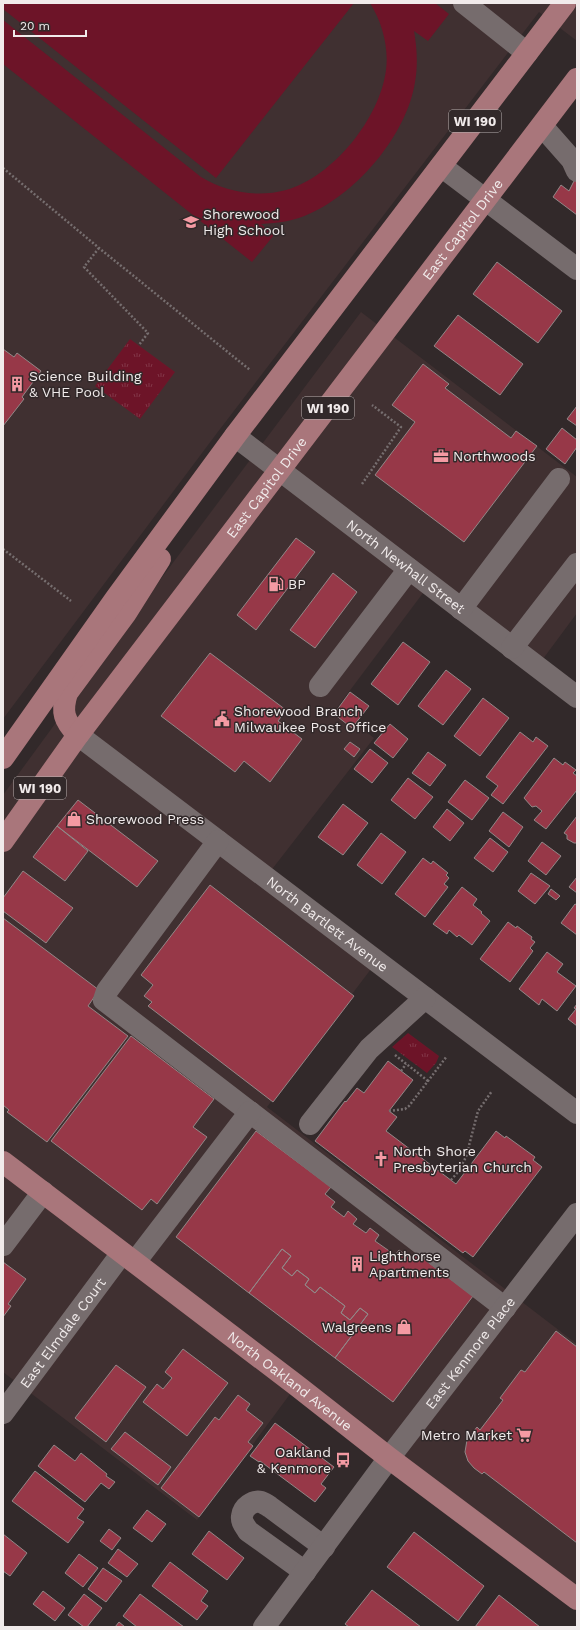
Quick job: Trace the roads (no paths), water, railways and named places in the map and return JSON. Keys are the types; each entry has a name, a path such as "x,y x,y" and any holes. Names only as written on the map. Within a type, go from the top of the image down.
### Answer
{"main road":[{"name":"WI 190","path":"5,755 235,436 565,3"},
{"name":"East Capitol Drive","path":"3,841 78,735 577,79"},
{"path":"78,735 68,724 65,717 63,705 67,693 148,581 161,558 168,527"},
{"name":"North Oakland Avenue","path":"3,1162 389,1458 577,1599"}],"street":[{"path":"464,3 527,53"},
{"path":"542,126 575,163"},
{"path":"441,166 577,269"},
{"name":"North Newhall Street","path":"235,436 577,697"},
{"path":"461,609 559,479"},
{"path":"512,648 577,564"},
{"path":"320,686 409,569"},
{"name":"North Bartlett Avenue","path":"78,735 577,1113"},
{"path":"218,840 107,991 104,1000 505,1308"},
{"path":"310,1124 369,1049 425,998"},
{"name":"East Elmdale Court","path":"3,1413 250,1112"},
{"path":"3,1245 43,1192"},
{"name":"East Kenmore Place","path":"264,1627 389,1458 577,1214"},
{"path":"300,1578 248,1531 243,1524 242,1516 246,1507 253,1503 260,1502 270,1507 324,1547"}],"place":[{"name":"Shorewood High School","path":"191,222"},
{"name":"Science Building & VHE Pool","path":"17,384"},
{"name":"Northwoods","path":"441,456"},
{"name":"BP","path":"276,584"},
{"name":"Shorewood Branch Milwaukee Post Office","path":"222,719"},
{"name":"Shorewood Press","path":"74,819"},
{"name":"North Shore Presbyterian Church","path":"381,1159"},
{"name":"Lighthorse Apartments","path":"357,1264"},
{"name":"Walgreens","path":"404,1327"},
{"name":"Metro Market","path":"524,1435"},
{"name":"Oakland & Kenmore","path":"343,1460"}]}
